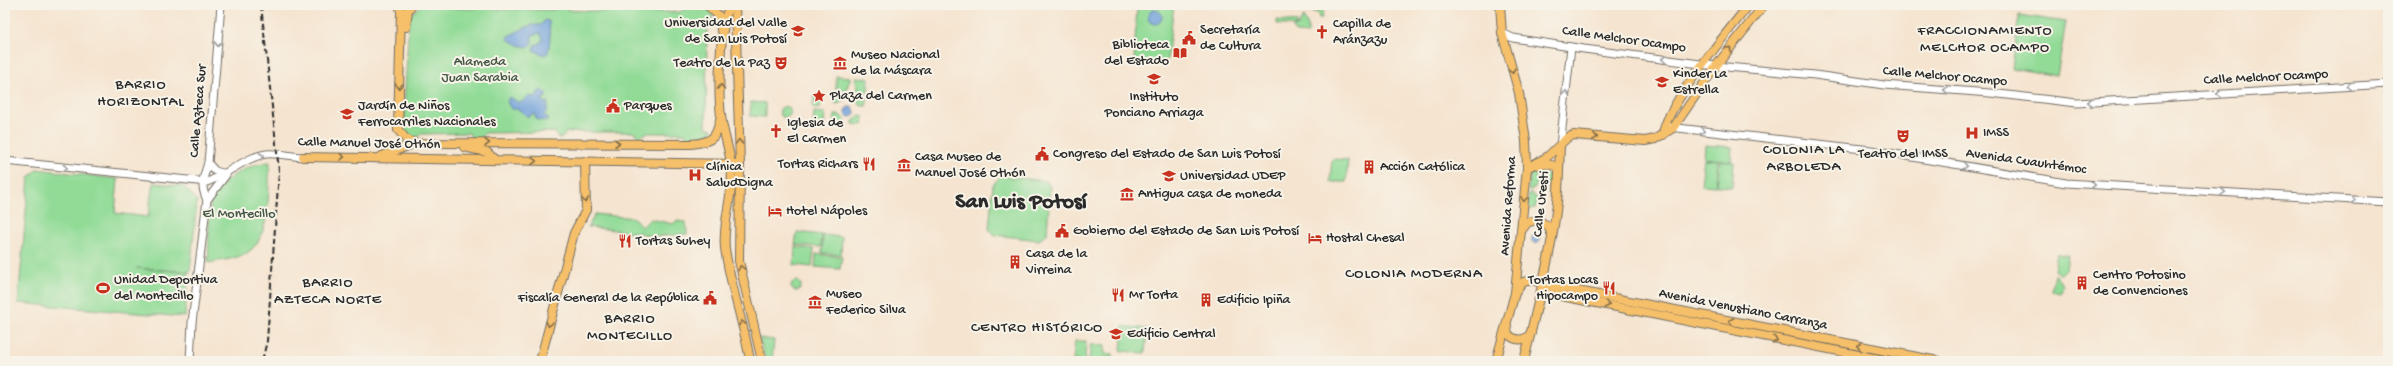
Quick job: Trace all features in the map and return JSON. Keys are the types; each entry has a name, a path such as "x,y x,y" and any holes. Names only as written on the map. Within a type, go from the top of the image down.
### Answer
{"main road":[{"path":"399,5 401,12 398,130 406,139 415,143"},
{"path":"400,61 404,52 407,17 412,5"},
{"path":"707,5 719,16 722,36"},
{"path":"730,5 726,12 722,36 721,115 732,176 726,222 725,248 750,361"},
{"path":"735,5 740,164 738,223 739,261 762,361"},
{"name":"Avenida Reforma","path":"1496,361 1515,293 1527,170 1526,141 1518,93 1502,33 1500,5"},
{"path":"1663,135 1663,126 1703,64 1749,5"},
{"path":"1527,170 1544,160 1568,137 1574,134 1645,141 1663,135 1673,128 1716,66 1764,5"},
{"path":"1688,87 1698,94"},
{"name":"Calle Manuel José Othón","path":"372,158 415,143 698,143 714,138 719,128 721,115"},
{"path":"672,163 682,159 720,158 725,149 724,133"},
{"path":"434,143 488,152 495,160"},
{"name":"Calle Uresti","path":"1524,361 1542,288 1552,236 1557,204 1560,146"},
{"name":"Calle Manuel José Othón","path":"303,157 740,164"},
{"path":"540,361 574,232 586,210 585,162"},
{"path":"1527,170 1531,167 1542,164 1559,167"},
{"path":"1521,232 1528,222 1538,220 1548,226 1552,236"},
{"path":"1515,293 1519,285 1528,280 1542,288"},
{"name":"Avenida Venustiano Carranza","path":"1542,288 1889,361"},
{"name":"Avenida Venustiano Carranza","path":"1542,288 1938,361"},
{"path":"1507,325 1508,334 1516,339 1524,339 1531,333"}],"street":[{"name":"Calle Azteca Sur","path":"202,182 208,163 221,5"},
{"name":"Calle Melchor Ocampo","path":"1502,33 1513,38 1571,47 1716,66 1814,75 1884,85 2077,103 2388,84"},
{"name":"Calle Uresti","path":"1560,146 1571,47"},
{"name":"Avenida Cuauhtémoc","path":"1663,126 1871,150 2066,183 2388,202"},
{"name":"Calle Manuel José Othón","path":"5,161 202,182 228,174 248,160 266,154 303,157"},
{"path":"208,163 215,171 222,174 228,174"},
{"path":"190,361 192,323 207,200 228,174"},
{"path":"202,182 202,190 207,200"}],"green space":[{"name":"Alameda Juan Sarabia","path":"421,5 446,5 448,8 474,9 476,5 487,5 489,9 555,10 559,5 565,5 568,10 633,12 640,6 646,12 680,12 688,6 708,7 712,11 713,18 707,21 706,127 712,129 710,133 702,137 687,138 685,133 646,133 640,137 633,132 567,132 562,138 558,138 555,132 485,133 478,140 471,137 469,133 421,134 416,138 407,135 403,130 409,16"},
{"path":"1137,5 1174,5 1167,60 1164,65 1134,61","holes":["1152,11 1158,23 1150,22 1149,14"]},
{"path":"1312,5 1324,5 1322,18 1319,18 1317,12 1312,12"},
{"path":"2019,15 2066,22 2057,76 2012,68"},
{"path":"1303,17 1308,26 1308,34 1296,33 1293,29 1293,26 1298,27"},
{"path":"1277,20 1297,22 1297,26 1277,24"},
{"path":"836,76 851,77 846,90 836,89"},
{"path":"855,77 869,78 868,92 858,91"},
{"path":"835,92 846,93 845,99 838,104 835,103"},
{"path":"857,94 868,95 866,106 862,106 856,100"},
{"path":"814,96 821,97 820,109 813,108"},
{"path":"751,102 765,103 765,117 750,116"},
{"path":"783,107 787,107 789,108 789,116 783,117 780,114 780,110"},
{"path":"814,112 825,113 824,125 813,124"},
{"path":"835,115 840,115 845,120 845,124 834,123"},
{"path":"860,116 864,117 863,125 853,124 853,121"},
{"path":"1705,145 1732,147 1731,161 1704,158"},
{"path":"1332,159 1348,160 1346,182 1330,182"},
{"path":"1704,159 1718,160 1716,186 1701,185"},
{"path":"1720,160 1734,162 1732,187 1717,186"},
{"name":"El Montecillo","path":"270,162 266,220 263,232 258,241 252,249 243,255 232,259 208,263 209,220 212,199 217,191 237,173 262,163"},
{"path":"37,169 118,179 115,213 148,217 153,183 183,186 197,201 190,272 136,268 188,272 185,317 18,303 29,178"},
{"path":"1535,172 1538,183 1530,192 1528,190 1530,174"},
{"path":"1539,172 1552,176 1552,183 1548,187 1541,179"},
{"path":"1001,176 1046,181 1050,187 1047,234 1039,240 994,235 989,229 993,184"},
{"path":"1529,194 1532,194 1538,199 1535,208 1528,209"},
{"path":"595,214 634,218 642,227 650,219 673,224 676,221 686,222 687,234 652,237 641,233 588,227"},
{"path":"797,232 822,235 821,247 795,245"},
{"path":"823,235 842,237 841,255 822,253"},
{"path":"795,247 814,249 812,267 794,265"},
{"path":"2057,253 2068,255 2066,269 2060,275 2054,270"},
{"path":"816,254 842,257 840,269 815,267"},
{"path":"2054,274 2063,285 2061,293 2051,291"},
{"path":"796,281 801,286 796,291 791,286"},
{"path":"1123,326 1147,329 1145,353 1121,351"},
{"path":"759,338 774,340 772,361 766,361"},
{"path":"1075,341 1086,341 1085,361 1073,361"},
{"path":"1091,344 1105,346 1104,353 1113,354 1112,359 1104,357 1103,361 1089,361"}],"water":[{"path":"1155,10 1160,12 1162,17 1160,22 1155,24 1150,22 1148,17 1150,12"},
{"path":"545,20 549,21 550,40 548,53 544,55 533,50 535,44 539,44 543,39 540,33 532,35 532,43 530,47 521,46 507,39 508,36 531,25 541,25"},
{"path":"542,90 546,93 546,97 542,100 545,103 548,102 547,111 544,115 549,119 548,121 537,120 534,113 528,117 518,109 511,109 507,102 509,97 520,103 529,96 536,97 538,92"},
{"path":"848,107 852,107 854,108 854,116 848,117 845,114 845,110"},
{"path":"1534,235 1538,235 1540,239 1538,243 1534,243 1532,241 1532,237"}],"railway":[{"path":"261,5 279,171 267,341 262,361"}],"place":[{"name":"Universidad del Valle de San Luis Potosí","path":"798,31"},
{"name":"Capilla de Aránzazu","path":"1322,32"},
{"name":"Secretaría de Cultura","path":"1189,38"},
{"name":"Biblioteca del Estado","path":"1180,53"},
{"name":"Teatro de la Paz","path":"781,63"},
{"name":"Museo Nacional de la Máscara","path":"840,63"},
{"name":"Instituto Ponciano Arriaga","path":"1154,79"},
{"name":"Kinder La Estrella","path":"1662,82"},
{"name":"Plaza del Carmen","path":"819,96"},
{"name":"Parques","path":"613,106"},
{"name":"Jardín de Niños Ferrocarriles Nacionales","path":"347,114"},
{"name":"Iglesia de El Carmen","path":"776,131"},
{"name":"IMSS","path":"1972,133"},
{"name":"Teatro del IMSS","path":"1903,136"},
{"name":"Congreso del Estado de San Luis Potosí","path":"1042,154"},
{"name":"Tortas Richars","path":"869,164"},
{"name":"Casa Museo de Manuel José Othón","path":"904,165"},
{"name":"Acción Católica","path":"1369,167"},
{"name":"Clínica SaludDigna","path":"695,175"},
{"name":"Universidad UDEP","path":"1169,176"},
{"name":"Antigua casa de moneda","path":"1127,194"},
{"name":"Hotel Nápoles","path":"775,211"},
{"name":"Gobierno del Estado de San Luis Potosí","path":"1062,231"},
{"name":"Hostal Chesal","path":"1315,238"},
{"name":"Tortas Suhey","path":"625,241"},
{"name":"Casa de la Virreina","path":"1015,262"},
{"name":"Centro Potosino de Convenciones","path":"2082,283"},
{"name":"Unidad Deportiva del Montecillo","path":"103,288"},
{"name":"Tortas Locas Hipocampo","path":"1609,288"},
{"name":"Mr Torta","path":"1118,295"},
{"name":"Fiscalía General de la República","path":"710,298"},
{"name":"Edificio Ipiña","path":"1206,300"},
{"name":"Museo Federico Silva","path":"815,302"},
{"name":"Edificio Central","path":"1116,334"}],"district":[{"name":"FRACCIONAMIENTO MELCHOR OCAMPO","path":"1985,40"},
{"name":"BARRIO HORIZONTAL","path":"141,94"},
{"name":"COLONIA LA ARBOLEDA","path":"1804,158"},
{"name":"San Luis Potosí","path":"1021,203"},
{"name":"COLONIA MODERNA","path":"1414,274"},
{"name":"BARRIO AZTECA NORTE","path":"328,292"},
{"name":"BARRIO MONTECILLO","path":"630,328"},
{"name":"CENTRO HISTÓRICO","path":"1037,328"}]}
